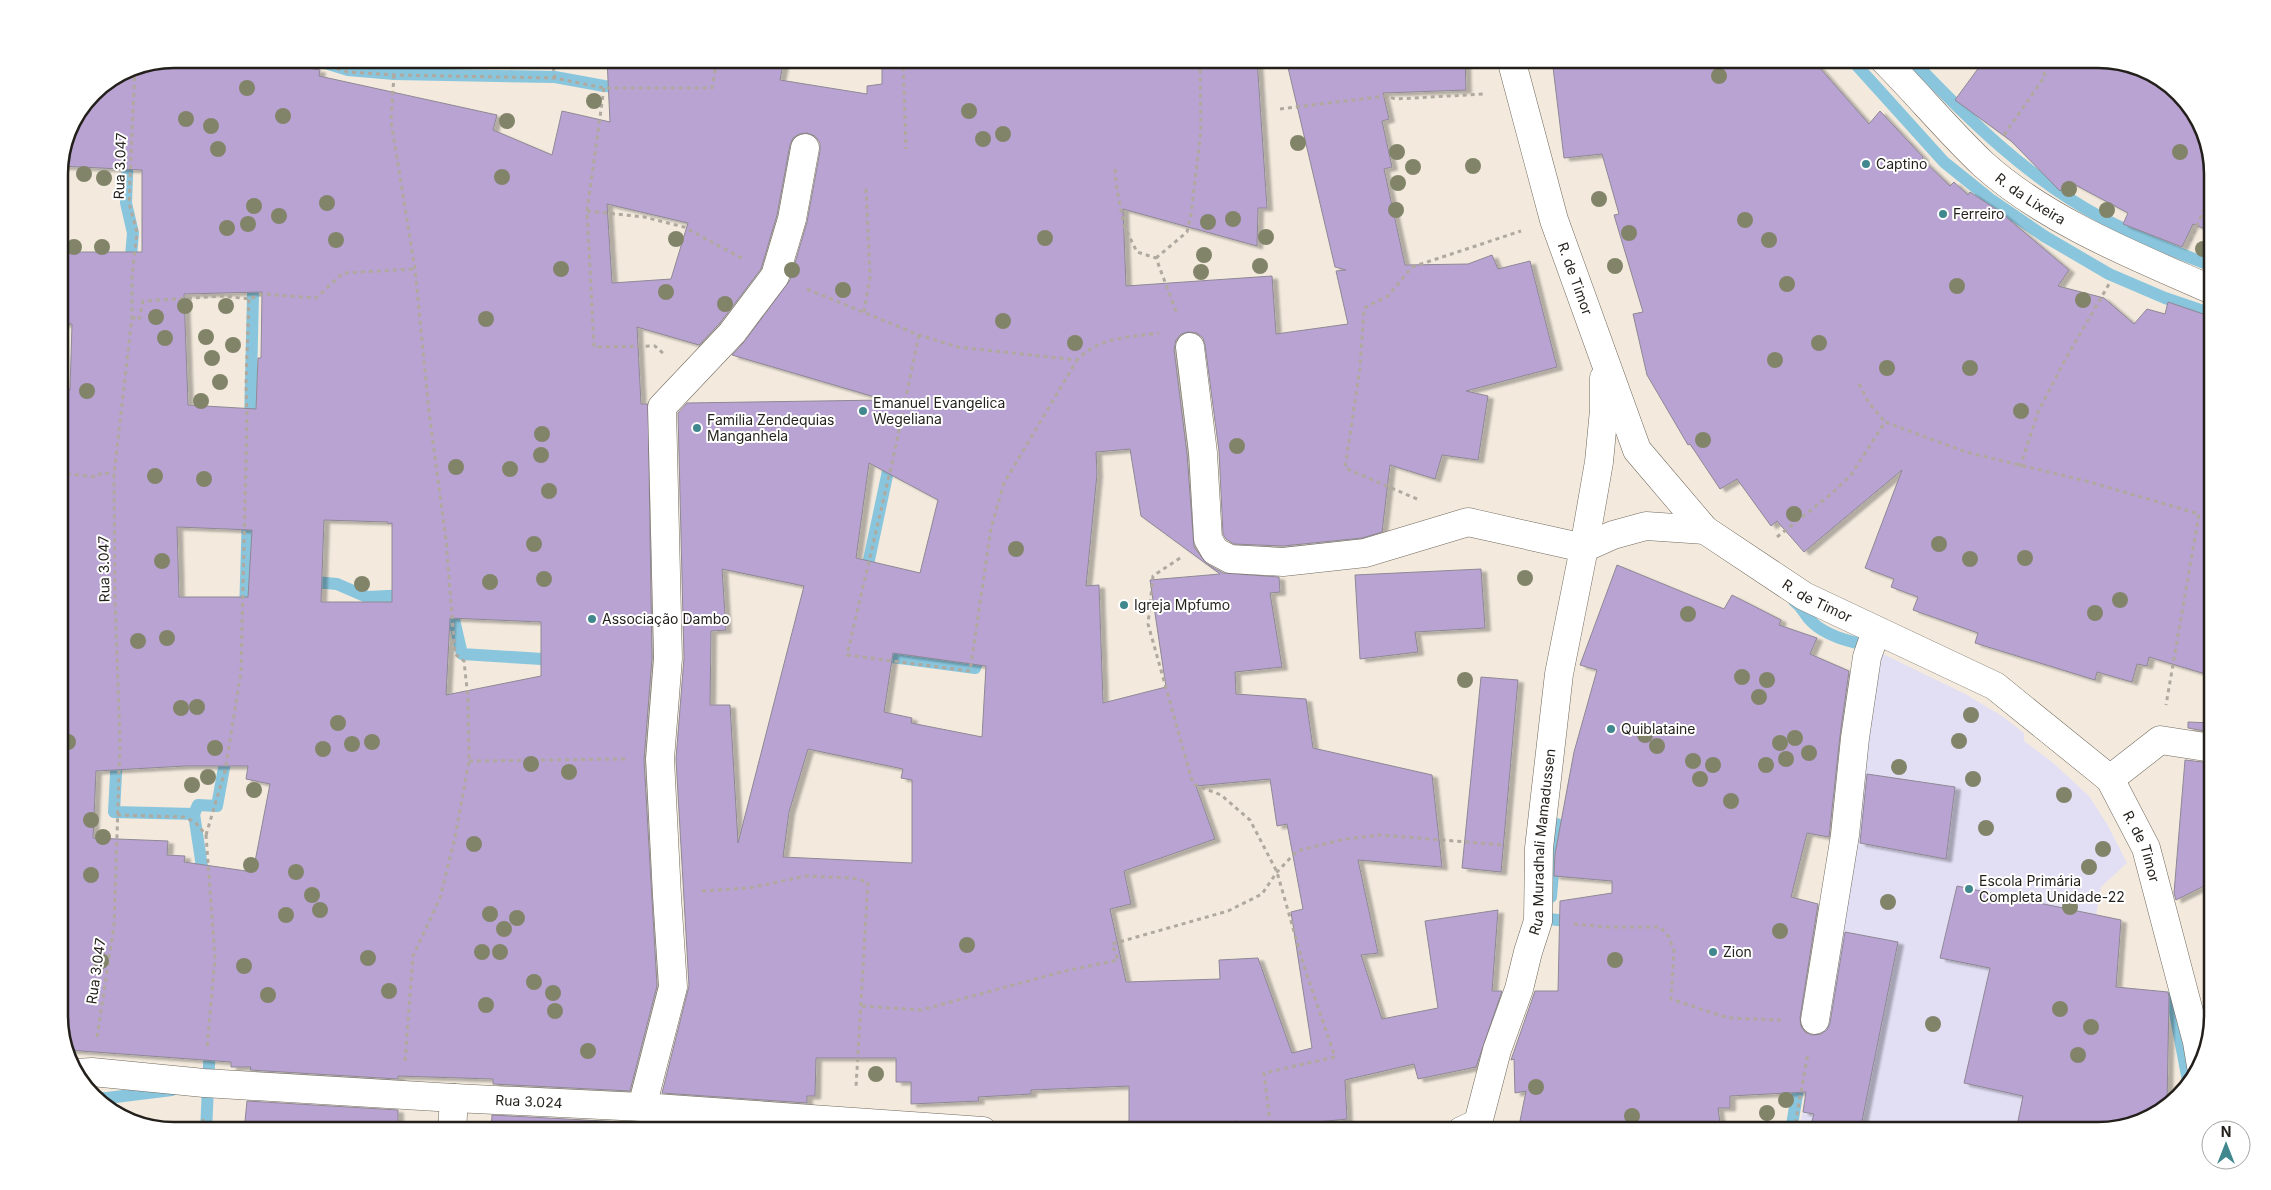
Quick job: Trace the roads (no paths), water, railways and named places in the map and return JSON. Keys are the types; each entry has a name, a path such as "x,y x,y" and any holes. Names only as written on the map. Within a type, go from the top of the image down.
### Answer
{"street":[{"name":"R. de Timor","path":"1513,68 1554,220 1637,450 1705,530 1804,596 1995,686 2110,779 2146,848 2198,1050"},
{"name":"R. da Lixeira","path":"1892,68 1983,164 2039,206 2127,253 2203,286"},
{"path":"642,1107 673,987 666,896 660,759 668,658 662,407 688,377 732,333 775,276 792,219 805,148"},
{"path":"1190,348 1203,453 1208,538 1215,551 1230,559 1283,562 1365,553 1468,522 1584,548 1613,535 1646,526 1705,530"},
{"name":"Rua Muradhali Mamadussen","path":"1474,1122 1519,989 1538,921 1539,848 1559,674 1599,462 1604,410 1604,359"},
{"path":"1815,1020 1845,835 1855,738 1867,657 1876,631"},
{"path":"2110,779 2160,740 2204,747"},
{"name":"Rua 3.024","path":"84,1072 204,1083 642,1107 867,1122"},
{"path":"453,1122 454,1098"}],"waterway":[{"path":"341,68 394,74 555,77 604,86 625,87"},
{"path":"1859,68 1944,162 1990,199 2044,236 2109,274 2165,298 2203,311"},
{"path":"1920,68 2001,147 2051,186 2117,226 2203,262"},
{"path":"128,152 126,203 133,233 130,268"},
{"path":"250,425 253,294"},
{"path":"869,560 891,457"},
{"path":"245,613 248,513"},
{"path":"304,581 337,584 367,597 409,595"},
{"path":"1794,601 1800,606 1807,617 1825,632 1873,647"},
{"path":"450,602 462,654 558,660"},
{"path":"877,655 975,668 982,648"},
{"path":"204,880 194,814 198,805 217,806 227,751"},
{"path":"117,755 114,812 194,814"},
{"path":"1551,897 1557,824"},
{"path":"1549,919 1576,922"},
{"path":"2172,997 2187,1075"},
{"path":"206,1122 210,1044"},
{"path":"1792,1122 1800,1077"},
{"path":"105,1098 172,1090"}],"place":[{"name":"Captino","path":"1866,164"},
{"name":"Ferreiro","path":"1943,214"},
{"name":"Emanuel Evangelica Wegeliana","path":"863,411"},
{"name":"Familia Zendequias Manganhela","path":"697,428"},
{"name":"Igreja Mpfumo","path":"1124,605"},
{"name":"Associação Dambo","path":"592,619"},
{"name":"Quiblataine","path":"1611,729"},
{"name":"Escola Primária Completa Unidade-22","path":"1969,889"},
{"name":"Zion","path":"1713,952"}]}
